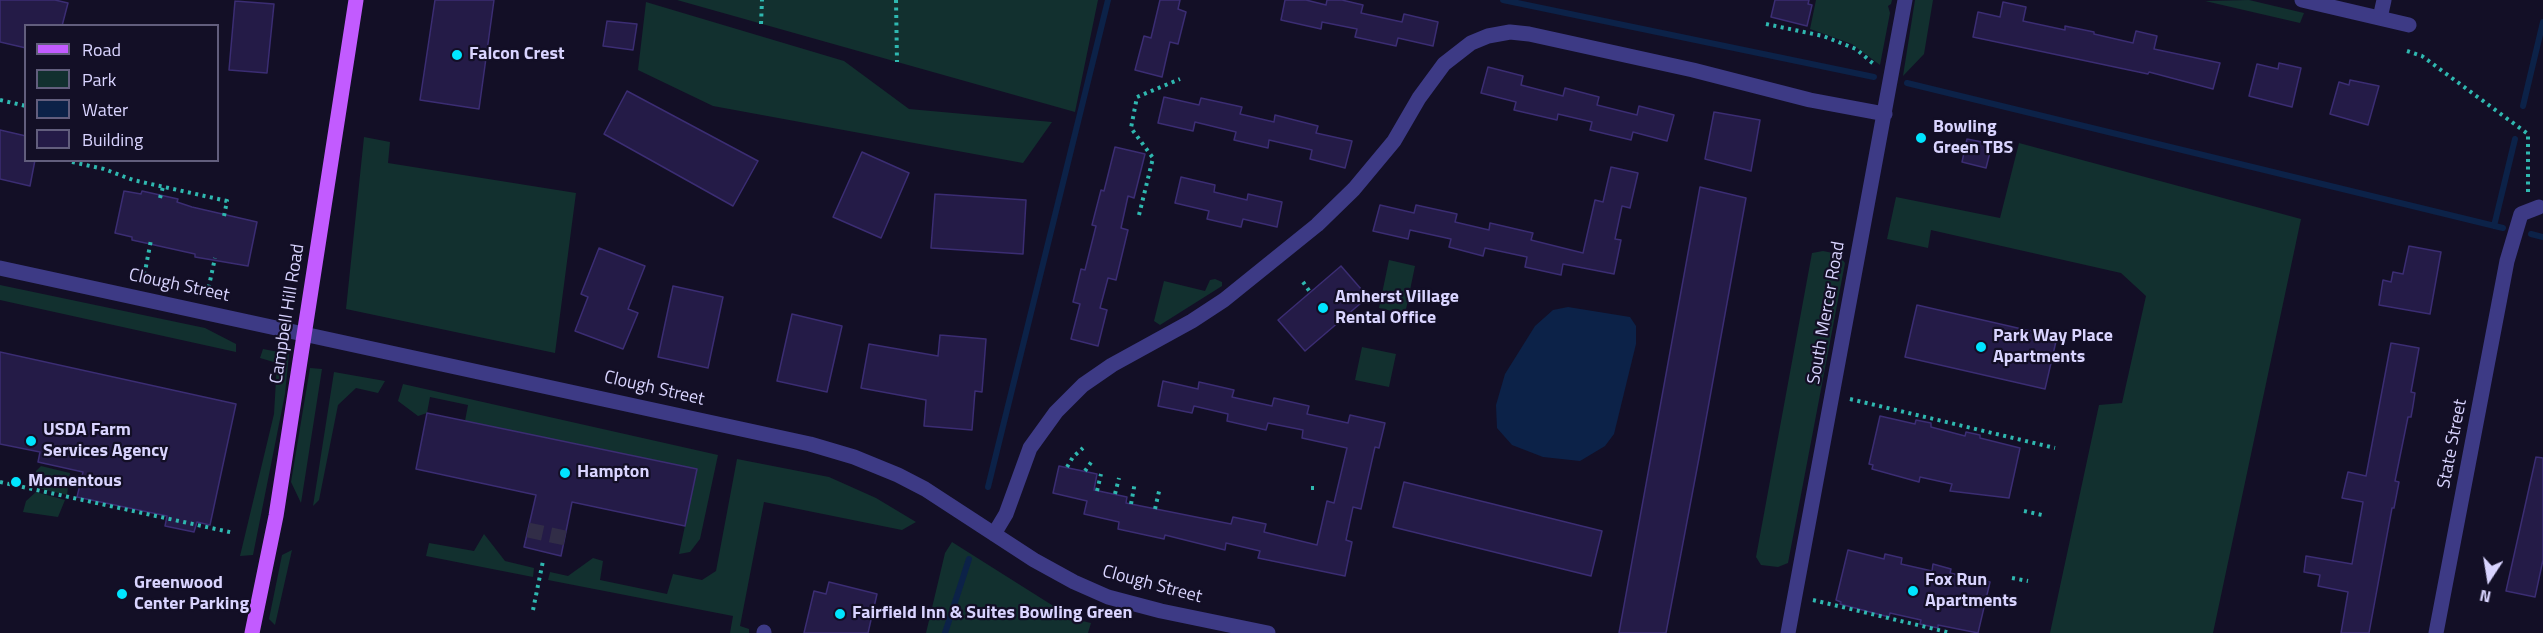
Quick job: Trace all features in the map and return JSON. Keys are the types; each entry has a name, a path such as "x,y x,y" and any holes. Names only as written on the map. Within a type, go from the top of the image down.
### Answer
{"main road":[{"name":"Campbell Hill Road","path":"252,633 276,516 356,0"}],"street":[{"name":"South Mercer Road","path":"1788,633 1905,0"},
{"path":"2302,0 2409,25"},
{"path":"2380,18 2384,0"},
{"path":"994,534 1006,514 1030,448 1056,412 1083,385 1112,365 1224,300 1317,225 1354,189 1394,141 1419,98 1444,64 1471,43 1488,36 1510,32 1529,34 1693,70 1810,100 1885,114"},
{"name":"State Street","path":"2436,633 2507,261 2521,214 2534,209"},
{"name":"Clough Street","path":"0,268 810,444 854,457 898,475 925,489 1034,560 1108,597 1268,633"}],"path":[{"path":"761,24 762,0"},
{"path":"896,0 897,62"},
{"path":"1766,24 1823,36 1856,49 1875,66 1894,69"},
{"path":"2407,51 2422,56 2528,134 2534,209"},
{"path":"1139,214 1153,158 1131,128 1137,97 1180,79"},
{"path":"0,100 24,106"},
{"path":"72,162 104,169 133,180 227,201 224,216"},
{"path":"160,198 163,187"},
{"path":"143,282 151,240"},
{"path":"207,297 215,258"},
{"path":"1303,282 1310,292"},
{"path":"1850,399 2055,448"},
{"path":"1067,467 1072,457 1083,448"},
{"path":"1085,471 1092,462"},
{"path":"1097,490 1101,474"},
{"path":"1115,494 1119,478"},
{"path":"0,482 234,532"},
{"path":"1131,504 1135,482"},
{"path":"1155,509 1160,487"},
{"path":"2024,511 2042,515"},
{"path":"533,610 543,561"},
{"path":"2012,578 2028,581"},
{"path":"1813,600 1951,633"}],"green space":[{"path":"677,0 1098,0 1075,112"},
{"path":"1816,0 1892,0 1888,6 1890,13 1880,65 1852,44 1810,29"},
{"path":"1915,0 1933,0 1924,54 1903,76"},
{"path":"2249,0 2304,13 2300,23 2205,1"},
{"path":"646,2 844,61 909,109 1052,122 1023,163 713,106 638,70"},
{"path":"364,137 390,142 388,163 576,193 555,353 346,309"},
{"path":"2019,143 2301,219 2213,633 2050,633 2099,405 2122,403 2146,296 2121,273 1931,230 1928,248 1887,239 1896,197 2000,218"},
{"path":"1823,251 1838,254 1845,263 1788,563 1778,567 1761,565 1756,557 1812,253"},
{"path":"1389,260 1415,266 1405,314 1379,308"},
{"path":"1215,279 1222,282 1222,286 1160,325 1154,321 1164,281 1205,291 1210,280"},
{"path":"0,285 205,328 236,344 236,352 0,300"},
{"path":"1362,347 1396,354 1389,387 1355,380"},
{"path":"263,349 289,354 285,394 253,555 240,556 274,414 277,363 260,358"},
{"path":"310,368 322,369 301,503 291,482"},
{"path":"334,372 385,381 378,393 356,388 338,405 319,500 313,506"},
{"path":"403,384 718,455 700,539 690,552 679,554 697,469 465,421 468,405 430,397 427,413 418,416 398,401"},
{"path":"737,459 829,477 876,498 916,522 902,530 764,502 740,626 749,629 749,633 730,633 733,616 548,580 550,572 568,576 593,558 603,561 600,580 667,594 673,574 702,580 716,571"},
{"path":"41,466 70,473 67,495 38,488 36,471"},
{"path":"36,492 65,500 58,517 23,512 26,501"},
{"path":"484,534 505,561 534,568 533,577 426,556 429,543 474,551"},
{"path":"952,542 1074,619 1091,623 1088,633 926,633 945,553"},
{"path":"292,550 275,625 269,619 282,555"}],"water":[{"path":"1568,307 1630,317 1636,326 1636,344 1614,434 1605,446 1580,461 1543,457 1512,445 1497,428 1496,405 1505,374 1535,326 1553,310"}],"building":[{"path":"0,0 55,0 68,3 63,24 24,24 24,48 0,42"},
{"name":"Falcon Crest","path":"435,0 494,0 479,109 420,100"},
{"path":"1160,0 1180,0 1178,9 1186,12 1178,44 1170,42 1162,77 1135,70 1144,36 1151,38"},
{"path":"1285,0 1306,0 1326,5 1327,0 1342,0 1363,5 1361,13 1402,22 1404,14 1438,22 1433,46 1398,38 1396,46 1355,37 1357,29 1322,22 1321,29 1281,20"},
{"path":"1775,0 1809,0 1808,4 1812,5 1807,26 1771,17"},
{"path":"235,1 274,4 267,73 229,70"},
{"path":"2003,2 2026,7 2023,21 2065,30 2065,26 2133,43 2136,31 2157,36 2154,49 2220,63 2213,89 2149,72 2148,74 1973,37 1978,12 2000,17"},
{"path":"607,21 637,24 633,50 603,46"},
{"path":"2279,63 2301,68 2292,107 2249,96 2257,64 2278,69"},
{"path":"1488,67 1523,76 1521,85 1563,96 1565,88 1599,97 1597,105 1637,115 1639,106 1674,115 1667,141 1633,132 1631,140 1590,130 1592,122 1558,114 1557,120 1514,110 1516,102 1481,93"},
{"path":"2350,80 2379,86 2368,125 2330,114 2339,82 2349,85"},
{"path":"627,91 758,161 733,206 604,134"},
{"path":"1164,97 1199,105 1201,98 1242,107 1240,114 1274,122 1275,115 1318,126 1316,133 1352,141 1345,168 1310,159 1312,150 1269,140 1268,148 1234,140 1236,132 1195,122 1193,131 1158,123"},
{"path":"1714,112 1760,120 1751,171 1705,159"},
{"path":"0,130 24,136 24,162 35,162 30,186 0,179"},
{"path":"1967,139 1992,144 1986,168 1962,162"},
{"path":"1115,147 1145,154 1134,198 1128,196 1121,228 1128,230 1116,280 1108,278 1100,308 1107,310 1098,346 1071,339 1080,304 1073,302 1081,269 1085,270 1096,226 1092,225 1101,190 1104,191"},
{"path":"862,152 909,173 881,238 833,217"},
{"path":"1611,167 1638,173 1630,208 1622,206 1615,239 1621,240 1614,274 1563,264 1561,275 1525,267 1527,257 1485,248 1483,256 1449,247 1451,239 1410,230 1408,239 1373,231 1380,205 1414,213 1416,205 1457,214 1455,222 1489,230 1490,223 1533,233 1531,240 1583,253 1595,200 1603,202"},
{"path":"1181,177 1215,185 1214,192 1247,200 1248,194 1282,202 1277,227 1243,219 1241,227 1207,219 1209,211 1175,203"},
{"path":"1700,187 1746,198 1699,458 1666,633 1619,633"},
{"path":"124,191 141,194 142,191 178,199 177,202 192,207 257,222 248,266 195,257 195,254 132,240 132,237 115,233"},
{"path":"935,194 1026,200 1023,254 931,248"},
{"path":"2409,246 2441,252 2430,314 2379,305 2383,280 2391,282 2393,272 2403,274"},
{"path":"599,248 645,266 628,309 638,313 623,349 575,331 588,297 581,294"},
{"name":"Amherst Village Rental Office","path":"1341,266 1368,297 1305,351 1278,320"},
{"path":"673,286 723,297 708,368 658,357"},
{"name":"Park Way Place Apartments","path":"1917,305 2057,337 2045,389 1905,357"},
{"path":"792,314 842,326 827,392 777,381"},
{"path":"940,335 986,339 982,392 975,391 972,430 924,426 926,400 861,388 869,344 938,356"},
{"path":"2391,343 2419,348 2411,392 2415,393 2413,406 2411,417 2408,417 2395,481 2399,482 2369,633 2341,633 2348,592 2318,586 2320,575 2304,572 2306,556 2352,564 2363,502 2342,498 2348,472 2366,476"},
{"path":"0,352 236,404 210,525 197,522 194,532 165,526 167,516 77,497 83,472 38,462 40,452 0,444"},
{"path":"1163,381 1198,389 1199,382 1234,390 1232,397 1272,406 1274,398 1309,406 1307,414 1348,423 1350,415 1385,423 1379,448 1375,447 1361,509 1353,507 1346,540 1352,542 1345,576 1258,558 1260,551 1226,543 1225,550 1165,535 1164,539 1118,529 1119,522 1084,514 1087,501 1053,493 1059,466 1097,474 1094,490 1127,497 1126,503 1231,524 1233,517 1266,524 1264,532 1317,545 1327,501 1334,503 1347,448 1302,438 1303,430 1268,423 1266,430 1227,421 1228,414 1194,406 1192,413 1158,406"},
{"name":"Hampton","path":"427,413 697,469 685,526 572,502 561,556 524,547 536,495 416,469"},
{"path":"1880,416 1915,424 1916,420 1931,423 1931,427 1965,436 1966,432 1980,435 1980,438 2020,448 2009,498 1950,491 1952,484 1920,477 1919,482 1872,469 1873,465 1869,464"},
{"path":"2536,457 2543,458 2543,560 2535,597 2506,591"},
{"path":"1404,482 1602,531 1591,576 1393,527"},
{"name":"Fox Run Apartments","path":"1848,550 1884,559 1885,554 1902,558 1901,564 1932,571 1933,564 1951,569 1950,573 1990,582 1978,633 1938,625 1938,628 1920,624 1921,620 1890,613 1889,617 1840,604 1841,602 1836,600"},
{"name":"Fairfield Inn & Suites Bowling Green","path":"829,582 877,594 868,633 804,633 814,591 826,594"}],"waterway":[{"path":"988,487 1108,0"},
{"path":"1503,0 1874,77"},
{"path":"2523,106 2543,22"},
{"path":"1907,83 2503,228"},
{"path":"2494,226 2515,139"},
{"path":"2531,234 2543,237"},
{"path":"945,633 969,559"}],"tunnel":[{"path":"528,530 565,538"}],"place":[{"name":"Falcon Crest","path":"457,55"},
{"name":"Bowling Green TBS","path":"1921,138"},
{"name":"Amherst Village Rental Office","path":"1323,308"},
{"name":"Park Way Place Apartments","path":"1981,347"},
{"name":"USDA Farm Services Agency","path":"31,441"},
{"name":"Hampton","path":"565,473"},
{"name":"Momentous","path":"16,482"},
{"name":"Fox Run Apartments","path":"1913,591"},
{"name":"Greenwood Center Parking","path":"122,594"},
{"name":"Fairfield Inn & Suites Bowling Green","path":"840,614"}]}
